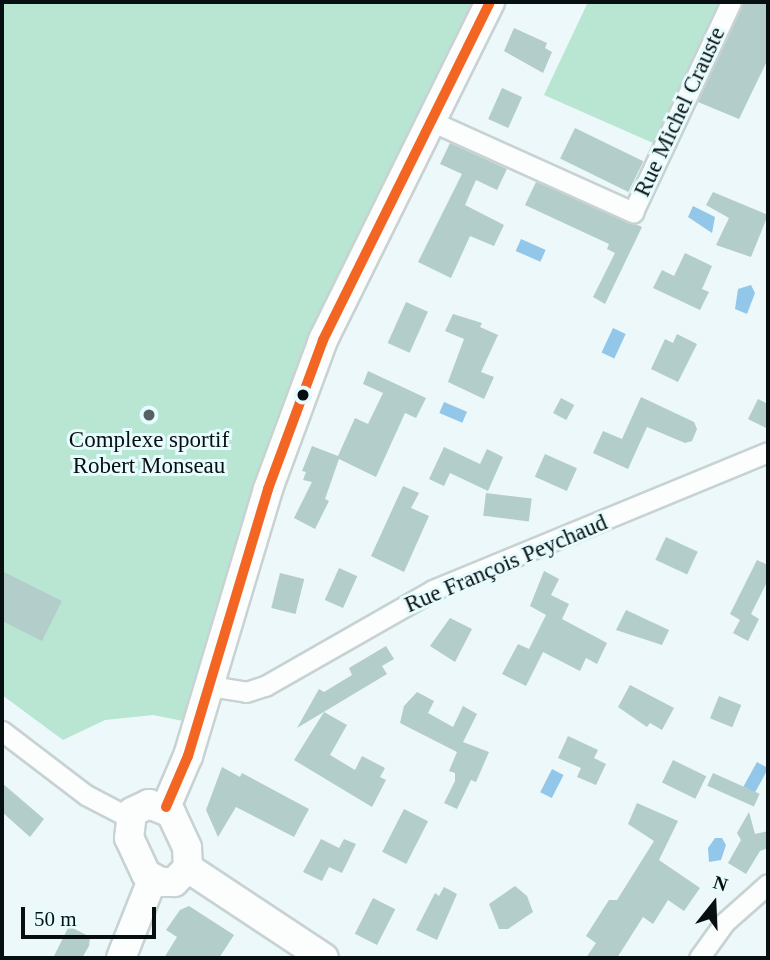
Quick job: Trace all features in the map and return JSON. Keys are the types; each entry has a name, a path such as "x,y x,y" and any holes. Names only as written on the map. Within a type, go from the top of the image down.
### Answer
{"street":[{"path":"166,807 178,786 268,489 323,340 490,2"},
{"name":"Rue Michel Crauste","path":"431,121 633,212 731,2"},
{"name":"Rue François Peychaud","path":"210,686 246,692 265,685 433,590 768,452"},
{"path":"2,731 86,795 130,818"},
{"path":"141,806 166,807 187,848 188,868 174,882 152,880 141,867 129,838 130,818 141,806"},
{"path":"188,868 324,958"},
{"path":"121,958 152,880"},
{"path":"699,958 725,922 768,884"}],"green space":[{"name":"Complexe sportif Robert Monseau","path":"2,2 490,2 323,340 210,686 183,721 153,715 105,720 63,740 2,695"},
{"path":"588,2 721,2 653,143 544,95"}],"water":[{"path":"693,206 715,217 712,233 688,217"},
{"path":"521,239 546,250 540,262 516,251"},
{"path":"751,285 755,293 747,314 735,309 738,289"},
{"path":"613,328 626,334 614,358 602,352"},
{"path":"444,402 467,412 462,423 439,413"},
{"path":"757,762 768,769 755,793 743,786"},
{"path":"552,769 564,775 552,798 540,792"},
{"path":"715,838 722,838 726,845 721,860 709,862 708,848"}],"building":[{"path":"743,2 768,2 768,59 739,119 698,102"},
{"path":"514,28 547,43 545,48 552,52 543,73 504,51"},
{"path":"502,88 522,97 508,128 488,119"},
{"path":"575,128 643,161 628,192 560,159"},
{"path":"450,143 507,169 497,190 476,180 465,205 504,225 494,246 470,236 451,278 418,262 462,174 440,164"},
{"path":"536,182 642,227 605,304 593,297 615,253 607,249 609,244 525,205"},
{"path":"713,192 768,215 751,257 716,245 729,218 706,205"},
{"path":"685,253 712,266 702,289 709,292 700,310 653,288 662,270 674,276"},
{"path":"406,302 428,312 410,353 388,343"},
{"path":"453,314 482,323 480,327 498,335 481,372 494,377 484,399 448,382 464,339 445,331"},
{"path":"677,334 697,344 678,382 651,369 665,339 673,343"},
{"path":"368,371 426,398 416,418 405,413 376,477 339,459 325,499 329,501 315,529 294,518 312,482 303,480 306,472 302,471 312,446 338,456 355,418 368,424 383,393 363,384"},
{"path":"641,397 694,422 697,429 692,441 685,443 647,427 628,469 593,453 603,431 622,439"},
{"path":"561,398 574,405 566,420 553,413"},
{"path":"758,399 768,404 768,429 748,419"},
{"path":"444,447 480,464 487,449 503,457 488,491 450,473 444,486 429,479"},
{"path":"545,454 577,468 567,491 535,477"},
{"path":"403,486 419,493 411,508 429,516 404,572 371,556"},
{"path":"486,493 532,499 529,521 483,516"},
{"path":"666,537 698,552 687,574 655,560"},
{"path":"757,560 768,565 768,580 751,614 759,619 748,641 733,633 740,620 730,614"},
{"path":"339,568 357,576 343,608 325,600"},
{"path":"2,571 62,601 42,641 2,621"},
{"path":"544,571 559,579 551,595 569,604 562,619 607,643 597,664 586,658 580,671 543,652 526,686 502,674 518,644 529,649 546,615 530,606"},
{"path":"280,573 304,579 296,614 271,608"},
{"path":"626,610 669,630 662,645 616,630"},
{"path":"450,618 472,629 455,662 430,646"},
{"path":"386,646 394,659 382,666 387,674 297,728 319,689 324,692 352,675 349,668"},
{"path":"630,685 674,708 662,730 650,723 647,727 618,707"},
{"path":"417,692 434,701 428,713 453,727 463,706 477,714 463,742 489,752 476,782 471,780 457,809 444,803 455,781 455,773 449,771 457,752 400,723 404,706"},
{"path":"719,696 741,705 732,727 710,718"},
{"path":"324,712 347,725 330,755 355,770 362,756 385,768 380,777 386,780 372,807 294,760"},
{"path":"568,736 598,750 594,758 606,764 596,785 577,777 581,768 558,758"},
{"path":"673,760 706,776 695,799 662,782"},
{"path":"222,767 240,777 242,773 309,809 294,837 236,807 218,837 206,810"},
{"path":"713,773 760,794 754,807 707,786"},
{"path":"2,783 44,819 30,837 2,812"},
{"path":"637,803 678,821 659,860 700,888 684,911 668,900 653,924 643,917 617,958 586,958 596,943 586,936 609,900 617,900 654,841 628,824"},
{"path":"404,809 428,821 406,864 382,852"},
{"path":"749,812 755,834 768,831 768,848 760,851 746,874 728,863 741,840 737,833"},
{"path":"321,839 339,848 344,839 356,844 342,873 329,867 322,881 303,872"},
{"path":"515,886 527,896 533,912 508,929 499,929 489,904"},
{"path":"444,887 457,894 437,940 416,930 435,893 439,896"},
{"path":"373,898 395,909 377,945 355,934"},
{"path":"189,906 234,935 219,958 164,958 177,937 166,930 180,910"},
{"path":"69,926 90,937 89,946 82,958 53,958"}],"transit line":[{"path":"166,807 188,756 268,489 323,340 490,2"}],"place":[{"name":"Complexe sportif Robert Monseau","path":"149,415"}]}
